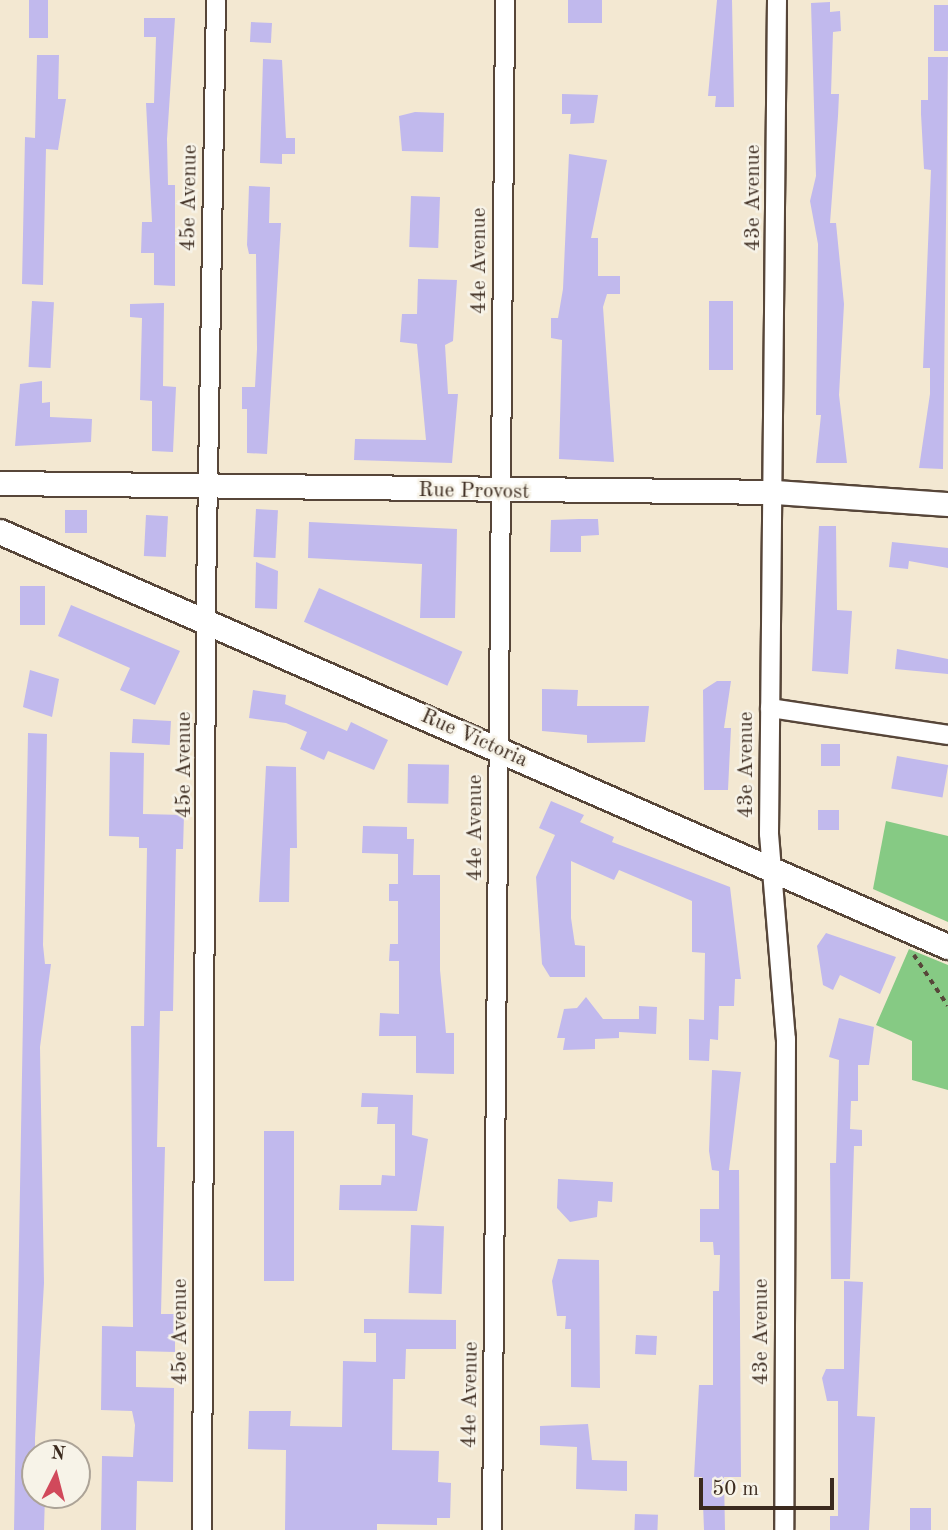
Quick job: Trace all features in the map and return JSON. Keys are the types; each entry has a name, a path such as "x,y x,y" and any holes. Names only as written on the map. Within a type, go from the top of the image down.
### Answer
{"main road":[{"name":"Rue Victoria","path":"0,532 948,947"}],"street":[{"name":"45e Avenue","path":"202,1530 208,487 216,0"},
{"name":"44e Avenue","path":"492,1530 505,0"},
{"name":"43e Avenue","path":"777,0 776,492 770,708 772,870 786,1038 784,1530"},
{"name":"Rue Provost","path":"0,483 501,492 776,492 948,504"},
{"path":"770,708 948,735"}],"path":[{"path":"908,946 948,1006"}],"green space":[{"path":"886,821 948,836 948,922 873,889"},
{"path":"909,949 948,965 948,1090 912,1080 912,1041 876,1025"}],"building":[{"path":"29,0 48,0 48,38 29,38"},
{"path":"568,0 602,0 602,23 568,23"},
{"path":"717,0 732,0 734,107 715,107 716,96 708,96"},
{"path":"830,2 830,12 840,11 841,31 833,32 831,94 839,94 830,223 836,223 844,304 839,395 847,463 816,463 821,415 816,415 818,244 810,201 816,176 811,3"},
{"path":"934,5 948,5 948,51 934,51"},
{"path":"144,18 175,18 167,139 168,185 175,185 175,286 154,285 154,253 141,253 142,222 152,222 146,103 154,103 156,37 144,37"},
{"path":"251,22 272,23 271,43 250,42"},
{"path":"37,55 59,55 58,99 66,99 58,150 46,149 43,285 22,284 25,137 35,138"},
{"path":"928,57 948,57 943,469 919,468 930,394 930,368 923,368 931,170 924,169 921,114 921,100 928,100"},
{"path":"263,59 282,60 286,138 295,138 295,154 282,154 282,164 260,163"},
{"path":"562,94 598,95 594,123 570,124 571,114 562,114"},
{"path":"415,112 444,113 443,152 402,151 399,116"},
{"path":"569,154 607,160 591,238 598,238 598,276 620,276 620,294 607,294 603,307 614,462 559,459 562,340 551,338 551,318 558,318 563,289"},
{"path":"249,186 270,187 269,223 281,223 267,454 247,453 247,409 242,409 242,387 255,387 257,349 256,254 249,254 247,245"},
{"path":"411,196 440,197 438,248 409,247"},
{"path":"418,279 457,280 453,341 445,345 448,394 458,394 452,463 354,460 355,439 426,440 417,344 400,342 402,314 417,314"},
{"path":"32,301 54,302 51,368 29,367"},
{"path":"709,301 733,301 733,370 709,370"},
{"path":"164,303 163,386 176,387 173,452 152,451 152,401 140,400 142,318 130,317 130,304"},
{"path":"42,381 42,403 50,402 50,417 92,419 91,442 15,446 20,384"},
{"path":"256,509 278,510 275,558 253,557"},
{"path":"65,510 87,510 87,533 65,533"},
{"path":"146,515 168,516 166,557 144,556"},
{"path":"598,519 599,535 581,536 581,552 550,552 551,520"},
{"path":"309,522 457,529 455,618 420,618 422,564 308,558"},
{"path":"819,526 836,526 837,610 852,611 848,674 812,671"},
{"path":"892,542 948,548 948,568 909,561 908,569 889,567"},
{"path":"256,562 278,571 277,609 255,608"},
{"path":"20,586 45,586 45,625 20,625"},
{"path":"319,588 462,652 447,686 304,622"},
{"path":"71,605 180,651 155,705 120,690 130,668 58,636"},
{"path":"897,649 948,659 948,674 895,669"},
{"path":"30,670 59,679 52,717 23,707"},
{"path":"717,681 731,681 724,728 731,728 728,790 704,790 703,690"},
{"path":"542,689 578,690 577,706 649,706 645,742 587,743 587,735 542,731"},
{"path":"253,690 286,695 285,704 347,731 351,722 388,740 374,770 328,751 324,760 300,749 307,732 286,723 249,718"},
{"path":"133,719 171,721 170,745 132,743"},
{"path":"28,733 47,734 43,945 45,964 51,964 40,1047 44,1283 35,1439 21,1439 21,1509 45,1509 44,1530 14,1530"},
{"path":"821,744 840,744 840,766 821,766"},
{"path":"110,752 144,753 143,814 184,815 183,849 176,849 173,1011 160,1011 157,1147 165,1147 161,1314 175,1314 175,1352 136,1351 136,1387 174,1388 173,1482 137,1481 136,1530 101,1530 102,1456 133,1457 135,1425 132,1411 101,1410 102,1326 133,1327 131,1026 144,1026 147,848 139,848 139,837 109,836"},
{"path":"897,756 948,765 942,798 891,788"},
{"path":"408,764 449,765 448,804 407,803"},
{"path":"266,766 296,767 297,848 290,848 289,902 259,902"},
{"path":"551,801 584,815 580,822 614,837 612,842 730,887 741,979 735,979 734,1006 719,1006 718,1040 710,1039 709,1061 689,1060 689,1019 704,1020 705,953 692,952 692,901 619,870 614,880 571,861 571,918 575,945 585,946 585,977 550,977 542,964 536,877 555,835 539,828"},
{"path":"818,810 839,810 839,830 818,830"},
{"path":"363,826 407,827 407,839 414,839 413,875 440,875 440,970 446,1033 454,1033 454,1074 416,1073 416,1036 379,1036 380,1013 399,1014 399,961 389,961 390,944 398,944 398,901 389,901 389,884 398,884 398,854 362,853"},
{"path":"826,933 896,957 880,994 840,975 833,990 823,985 817,946"},
{"path":"586,997 603,1019 639,1019 639,1006 657,1007 656,1034 619,1032 619,1038 595,1039 595,1049 563,1050 565,1038 557,1038 564,1009 577,1008"},
{"path":"839,1018 874,1027 869,1065 858,1065 858,1101 851,1101 850,1129 862,1130 862,1146 854,1146 850,1279 831,1279 830,1163 836,1163 839,1060 829,1057"},
{"path":"712,1070 741,1072 729,1170 739,1170 741,1477 724,1477 725,1530 704,1530 702,1477 694,1477 699,1385 713,1385 713,1291 719,1291 720,1255 714,1255 713,1242 700,1242 700,1209 719,1209 719,1171 712,1170 709,1151"},
{"path":"362,1093 413,1095 412,1135 428,1139 417,1211 339,1210 340,1185 381,1185 382,1175 395,1176 395,1124 377,1124 378,1107 361,1107"},
{"path":"264,1131 294,1131 294,1281 264,1281"},
{"path":"558,1179 613,1182 612,1202 598,1201 597,1217 570,1222 557,1208"},
{"path":"411,1225 444,1226 442,1294 409,1293"},
{"path":"558,1259 599,1260 600,1388 571,1387 571,1329 565,1329 566,1316 557,1316 552,1281"},
{"path":"844,1281 863,1282 857,1416 875,1417 869,1530 830,1530 830,1516 838,1516 838,1401 827,1401 822,1378 826,1369 844,1369"},
{"path":"364,1319 456,1320 456,1349 406,1349 405,1379 393,1379 392,1450 439,1451 438,1482 451,1483 450,1518 437,1518 437,1525 377,1524 377,1530 285,1530 286,1450 248,1449 249,1411 291,1411 290,1426 342,1427 343,1361 376,1362 376,1333 364,1333"},
{"path":"636,1335 657,1336 656,1355 635,1354"},
{"path":"588,1424 592,1460 627,1461 627,1491 576,1489 577,1447 540,1445 540,1426"},
{"path":"910,1508 931,1508 931,1530 910,1530"},
{"path":"635,1514 658,1515 657,1530 634,1530"}]}
